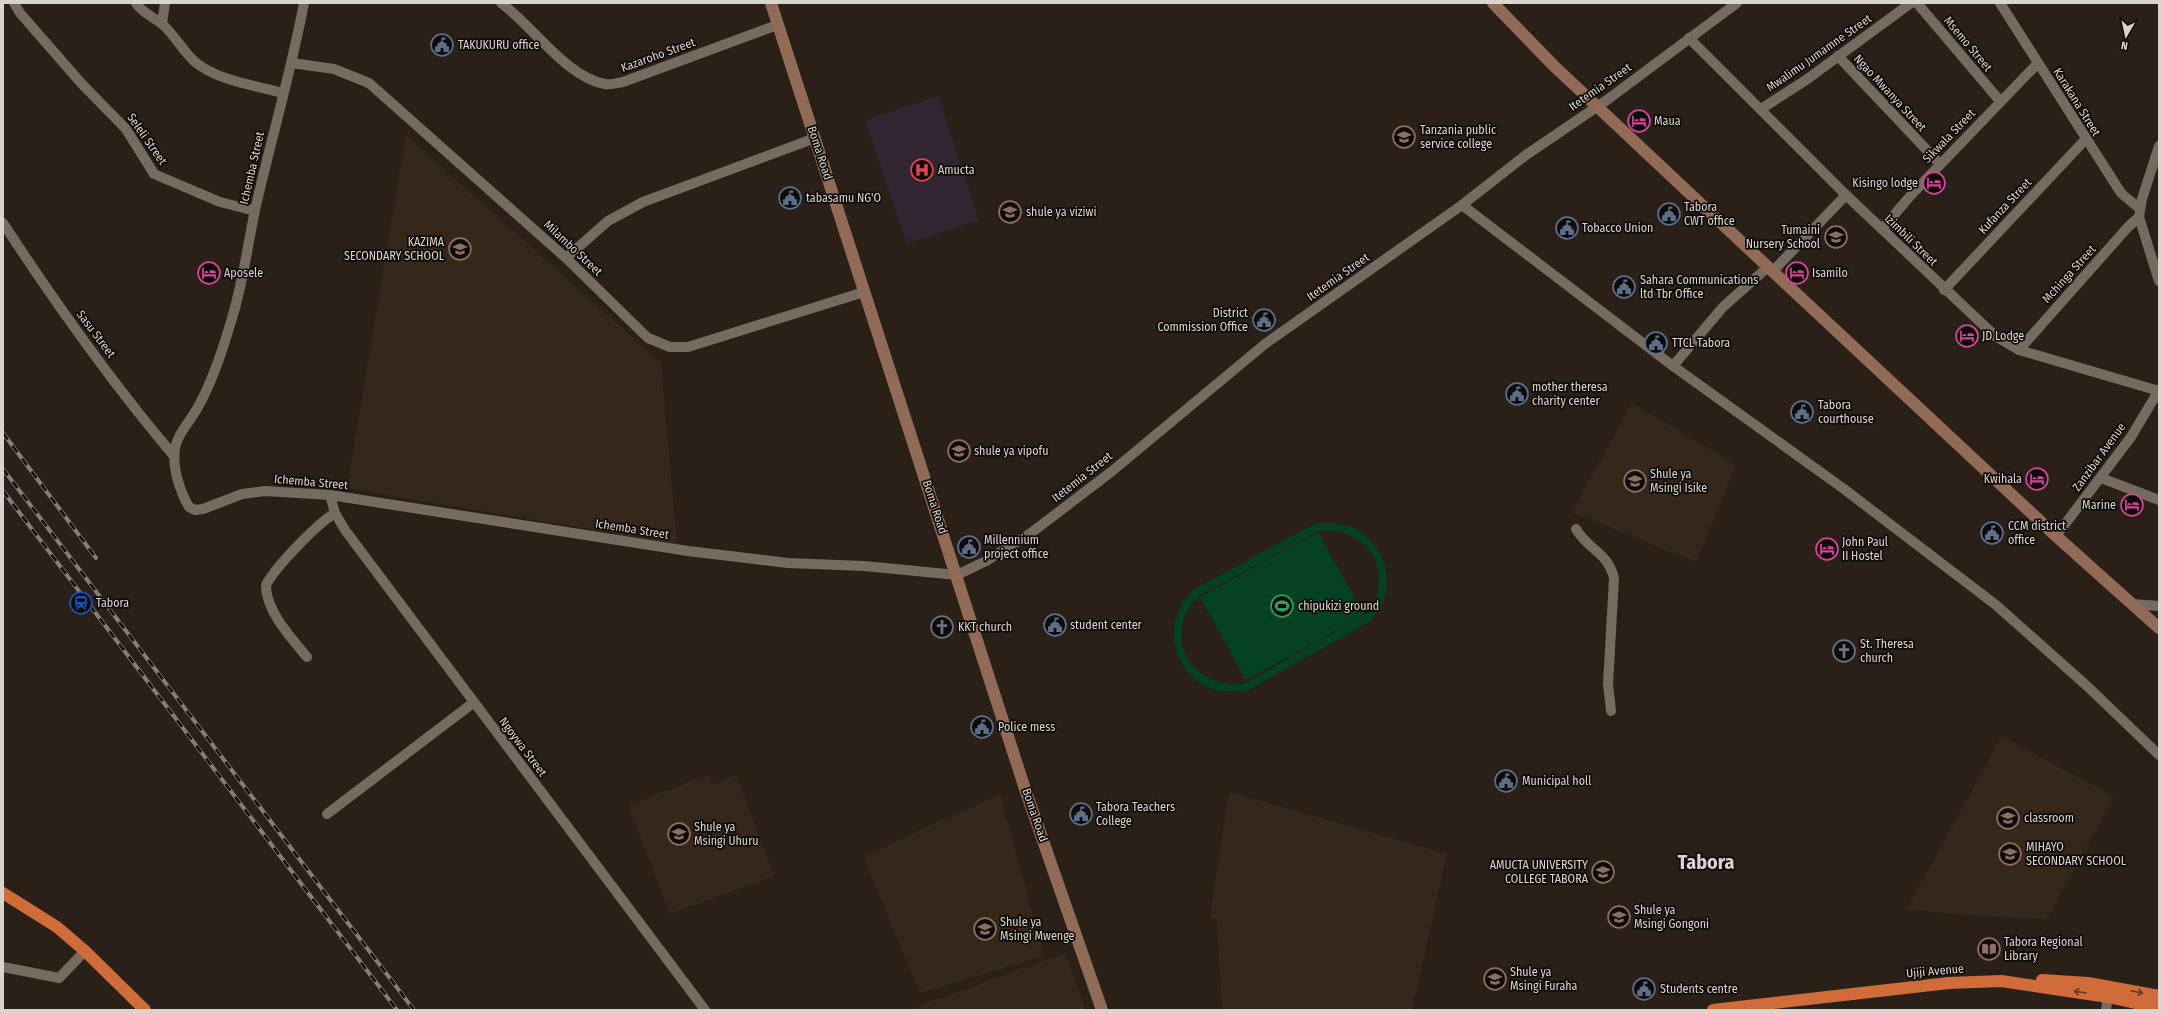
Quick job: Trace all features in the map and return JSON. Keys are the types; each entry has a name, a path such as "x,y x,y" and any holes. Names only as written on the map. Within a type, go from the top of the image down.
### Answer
{"highway":[{"path":"3,893 57,927 85,951 145,1010"},
{"name":"Ujiji Avenue","path":"1713,1010 1949,983 2001,981 2109,991 2159,1008"},
{"path":"2109,991 2159,996"}],"main road":[{"name":"Boma Road","path":"771,3 1025,789 1102,1010"},
{"path":"1493,3 1554,66 1770,270 2056,536 2159,628"}],"street":[{"name":"Seleli Street","path":"14,3 20,13 77,78 126,129 154,174 220,202 255,211"},
{"path":"136,3 150,17 162,24 189,56 208,70 223,76 283,93"},
{"path":"162,24 165,3"},
{"name":"Ichemba Street","path":"304,3 292,63 283,93 255,211 239,299 218,364 198,407 181,434 175,447 174,456 179,482 189,507 195,510 242,494 265,491 330,495 688,551 788,563 864,566 957,575"},
{"name":"Kazaroho Street","path":"501,3 529,26 566,63 591,80 606,84 623,82 777,25"},
{"name":"Itetemia Street","path":"957,575 986,561 1031,533 1122,462 1265,344 1462,205 1526,155 1598,106 1737,3"},
{"name":"Mwalimu Jumamne Street","path":"1761,109 1911,3"},
{"name":"Msemo Street","path":"1917,3 2000,101"},
{"name":"Karakana Street","path":"2000,3 2085,140 2121,193 2139,213"},
{"name":"Izimbili Street","path":"1689,38 1846,195 1944,290 1995,336 2019,350 2159,390"},
{"name":"Ngao Mwanya Street","path":"1838,56 1940,164"},
{"name":"Milambo Street","path":"292,63 334,69 369,83 566,258 648,338 670,347 688,347 864,292"},
{"name":"Sikwala Street","path":"1882,229 1940,164 2038,63"},
{"path":"566,258 608,221 643,202 815,138"},
{"name":"Kufanza Street","path":"1944,290 2085,140"},
{"path":"2159,146 2139,213 2159,281"},
{"path":"1673,366 1723,307 1770,270 1846,195"},
{"path":"1462,205 1673,366 1844,489 1996,605 2087,686 2159,755"},
{"name":"Mchinga Street","path":"2019,350 2139,213"},
{"name":"Sasu Street","path":"3,223 48,290 147,424 174,456"},
{"name":"Zanzibar Avenue","path":"2056,536 2131,437 2159,390"},
{"path":"2101,478 2159,500"},
{"name":"Ngoywa Street","path":"330,495 335,513 345,530 473,703 705,1010"},
{"path":"307,657 282,627 268,599 266,585 309,534 326,518 335,513"},
{"path":"1576,529 1579,535 1608,562 1614,578 1608,684 1610,711"},
{"path":"2133,604 2159,606"},
{"path":"328,814 473,703"},
{"path":"3,967 59,978 85,951"},
{"path":"2106,1010 2109,991"}],"shaded area":[{"name":"Amucta","path":"938,96 979,220 907,244 865,120"},
{"name":"KAZIMA SECONDARY SCHOOL","path":"406,135 661,363 677,544 347,488"},
{"path":"1632,403 1736,465 1696,562 1572,512"},
{"name":"MIHAYO SECONDARY SCHOOL","path":"2002,736 2114,797 2046,920 1906,910"},
{"path":"708,775 712,784 736,775 774,876 670,914 628,805"},
{"path":"1229,792 1447,854 1412,1010 1222,1010 1217,921 1210,915"},
{"path":"1000,794 1044,956 920,993 863,856"},
{"path":"1065,953 1086,1010 908,1010"}],"green space":[{"path":"1328,523 1349,526 1368,538 1377,548 1383,560 1386,573 1384,599 1378,611 1369,622 1248,690 1227,692 1214,689 1199,682 1187,671 1179,658 1175,643 1174,627 1178,612 1186,598 1198,587 1313,525","holes":["1325,530 1341,532 1355,538 1366,546 1374,557 1378,570 1379,584 1376,598 1368,613 1246,683 1227,683 1210,679 1196,669 1187,657 1182,642 1182,626 1188,610 1200,595 1316,532"]},
{"name":"chipukizi ground","path":"1318,532 1364,615 1246,680 1200,597"}],"railway":[{"path":"3,433 96,558"},
{"path":"3,469 414,1010"},
{"path":"3,491 397,1010"}],"place":[{"name":"TAKUKURU office","path":"442,45"},
{"name":"Maua","path":"1639,121"},
{"name":"Tanzania public service college","path":"1404,137"},
{"name":"Amucta","path":"922,170"},
{"name":"Kisingo lodge","path":"1934,183"},
{"name":"tabasamu NG'O","path":"790,198"},
{"name":"shule ya viziwi","path":"1010,212"},
{"name":"Tabora CWT office","path":"1669,214"},
{"name":"Tobacco Union","path":"1567,228"},
{"name":"Tumaini Nursery School","path":"1836,237"},
{"name":"KAZIMA SECONDARY SCHOOL","path":"460,249"},
{"name":"Aposele","path":"209,273"},
{"name":"Isamilo","path":"1797,273"},
{"name":"Sahara Communications ltd Tbr Office","path":"1624,287"},
{"name":"District Commission Office","path":"1264,320"},
{"name":"JD Lodge","path":"1967,336"},
{"name":"TTCL Tabora","path":"1656,343"},
{"name":"mother theresa charity center","path":"1517,394"},
{"name":"Tabora courthouse","path":"1802,412"},
{"name":"shule ya vipofu","path":"959,451"},
{"name":"Kwihala","path":"2037,479"},
{"name":"Shule ya Msingi Isike","path":"1635,481"},
{"name":"Marine","path":"2132,505"},
{"name":"CCM district office","path":"1992,533"},
{"name":"Millennium project office","path":"969,547"},
{"name":"John Paul II Hostel","path":"1827,549"},
{"name":"Tabora","path":"81,603"},
{"name":"chipukizi ground","path":"1282,606"},
{"name":"student center","path":"1055,625"},
{"name":"KKT church","path":"942,627"},
{"name":"St. Theresa church","path":"1844,651"},
{"name":"Police mess","path":"982,727"},
{"name":"Municipal holl","path":"1506,781"},
{"name":"Tabora Teachers College","path":"1081,814"},
{"name":"classroom","path":"2008,818"},
{"name":"Shule ya Msingi Uhuru","path":"679,834"},
{"name":"MIHAYO SECONDARY SCHOOL","path":"2010,854"},
{"name":"AMUCTA UNIVERSITY COLLEGE TABORA","path":"1603,872"},
{"name":"Shule ya Msingi Gongoni","path":"1619,917"},
{"name":"Shule ya Msingi Mwenge","path":"985,929"},
{"name":"Tabora Regional Library","path":"1989,949"},
{"name":"Shule ya Msingi Furaha","path":"1495,979"},
{"name":"Students centre","path":"1644,989"}],"district":[{"name":"Tabora","path":"1706,862"}]}
